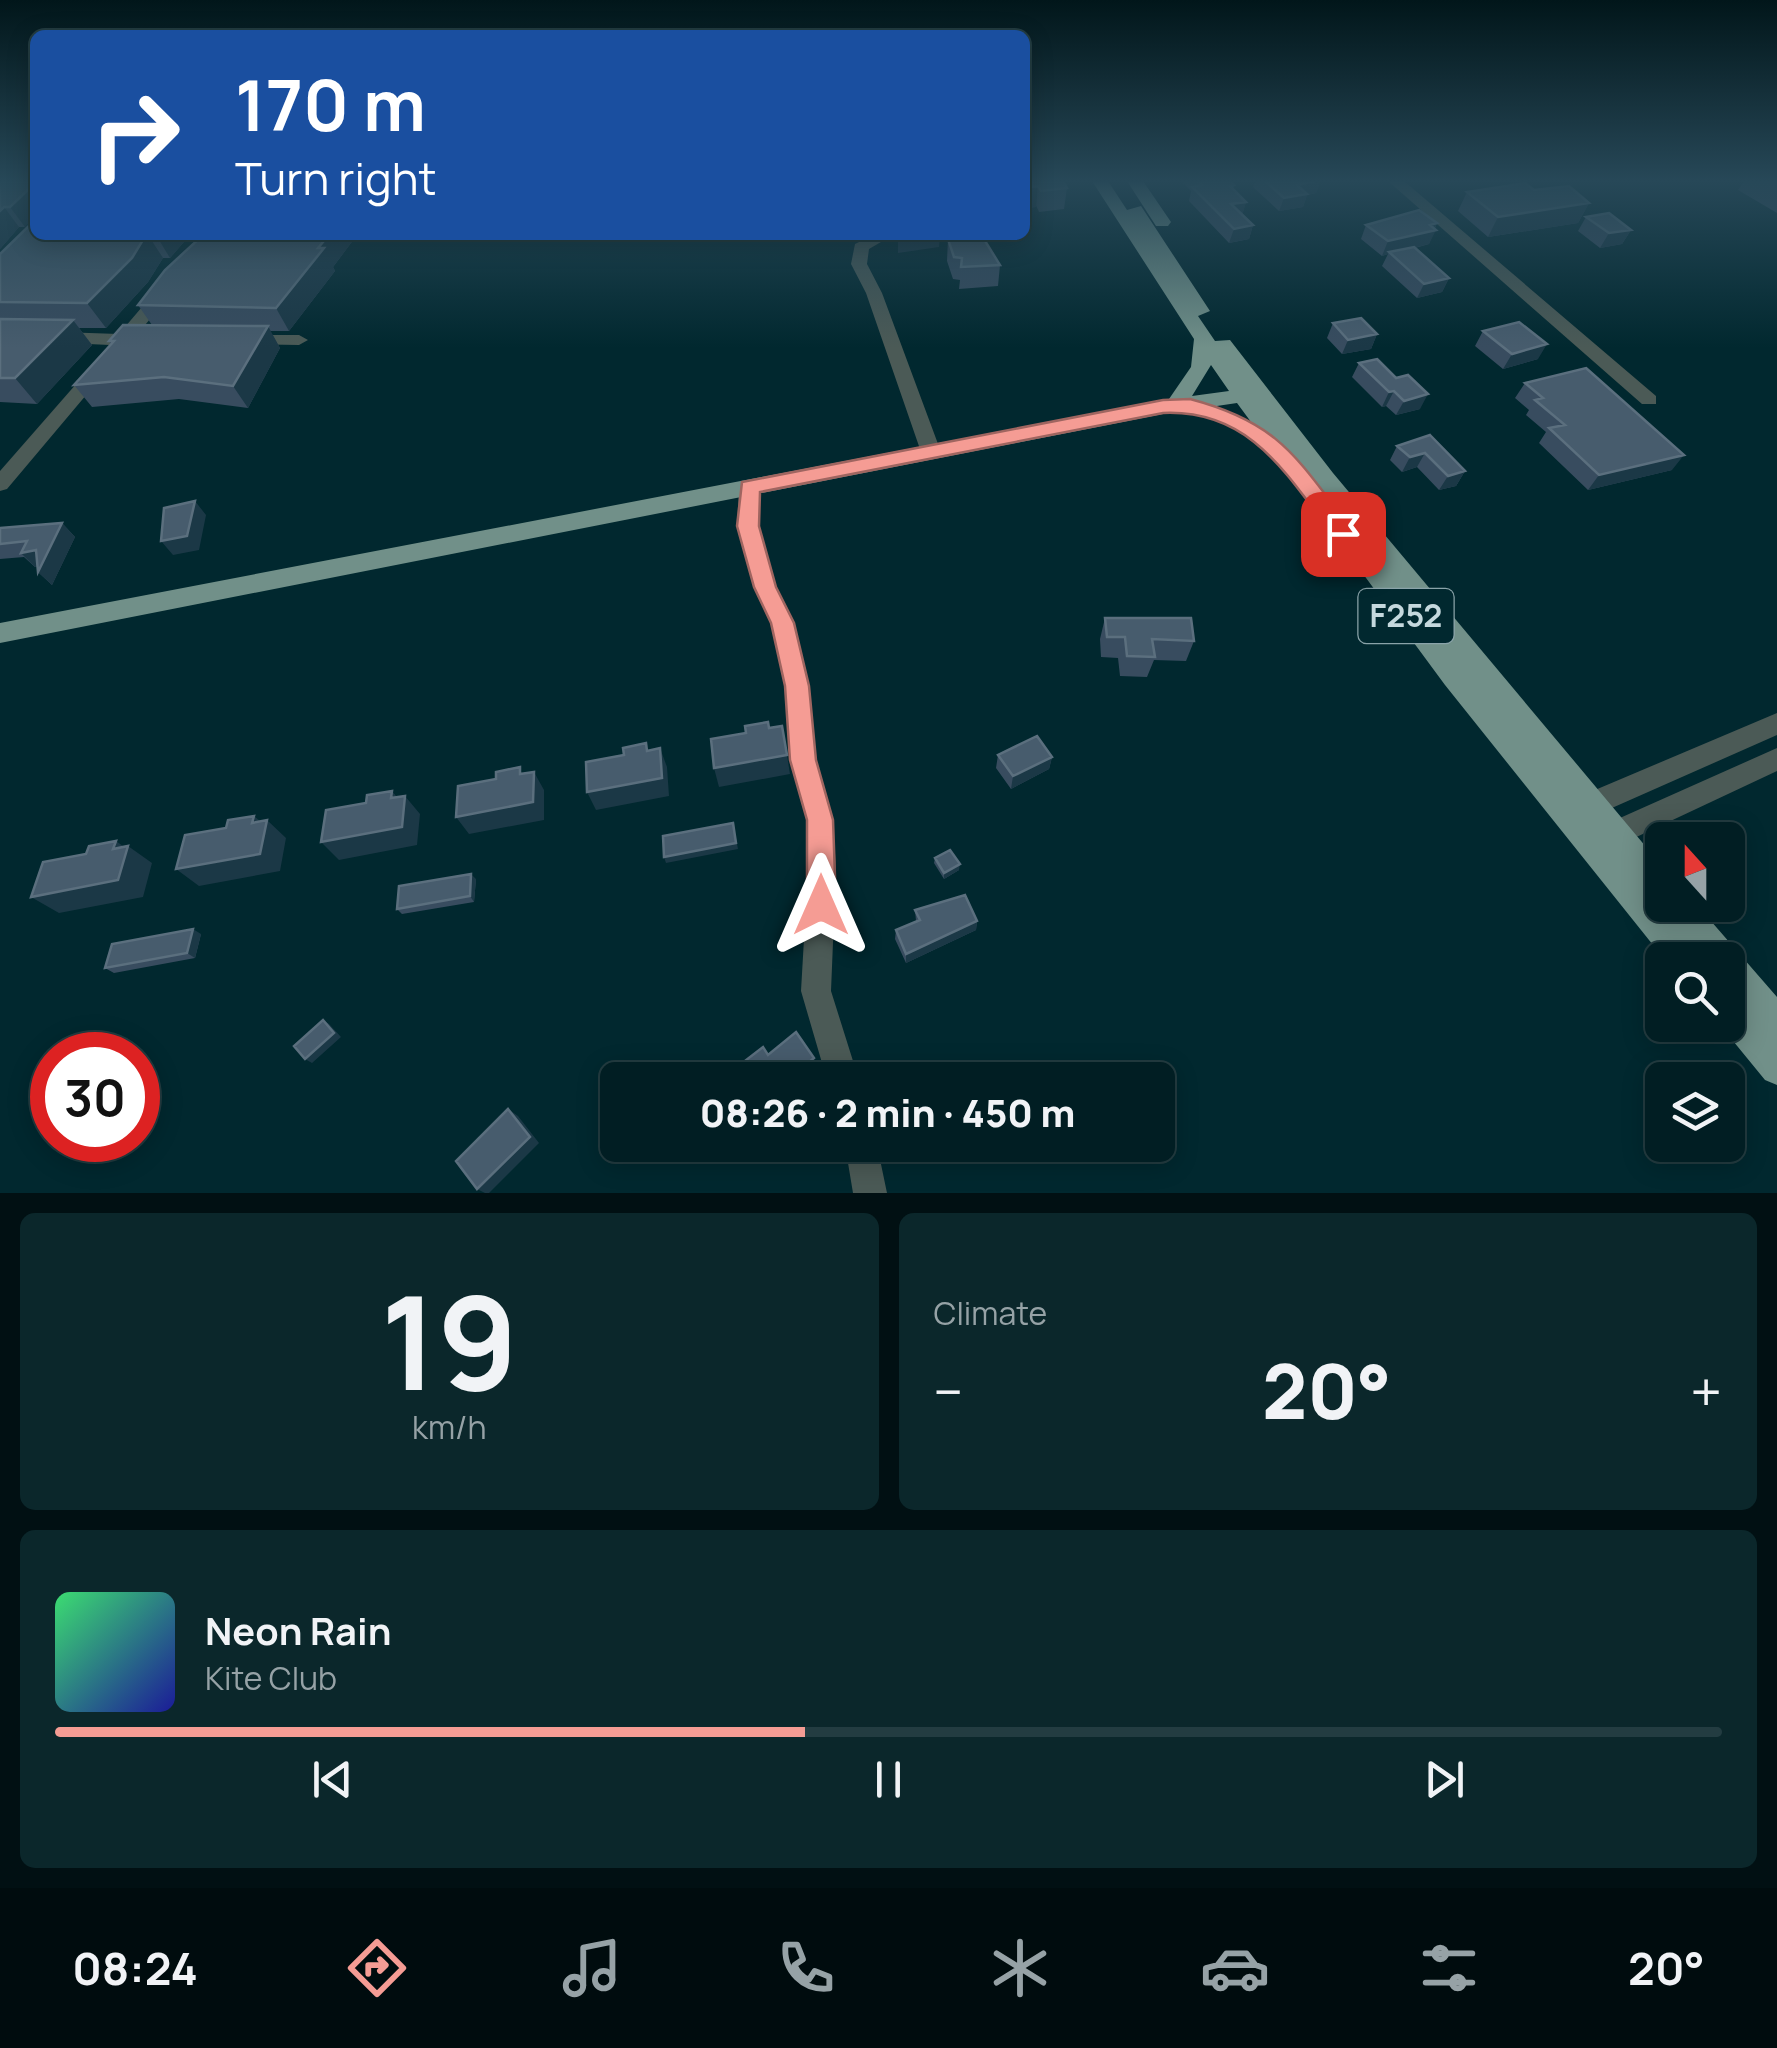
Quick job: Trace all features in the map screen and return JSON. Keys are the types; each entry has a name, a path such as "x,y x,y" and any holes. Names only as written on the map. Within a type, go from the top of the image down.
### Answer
{"main road":[{"path":"1126,237 1151,248 1168,237"},
{"name":"F252","path":"1142,237 1325,479 1645,869"},
{"name":"F252","path":"1145,237 1202,342 1277,447 1565,815 1671,942"},
{"path":"1178,403 1200,376 1202,342"},
{"path":"0,633 1237,392"},
{"path":"1178,403 1227,415 1277,447"},
{"path":"1691,922 1708,942"},
{"path":"1745,985 1777,1023"},
{"path":"1745,1029 1777,1068"}],"street":[{"path":"1458,237 1649,400"},
{"path":"876,240 861,248 859,264 874,293 931,452"},
{"path":"0,484 133,340 174,280"},
{"path":"0,335 133,340"},
{"path":"221,340 299,340"},
{"path":"750,487 748,526 765,587 782,623 797,686 803,760 820,820 822,868 816,990 838,1062"},
{"path":"1565,815 1777,724"},
{"path":"1589,844 1777,758"},
{"path":"864,1162 870,1193"}],"building":[{"path":"18,237 30,237 30,240 143,240 132,258 87,303 0,302 0,254"},
{"path":"198,240 325,240 318,248 324,248 276,308 138,305 165,270"},
{"path":"948,240 984,240 1000,265 961,267 962,258 954,257"},
{"path":"1414,247 1449,278 1424,284 1389,252"},
{"path":"1361,318 1377,334 1348,340 1333,323"},
{"path":"0,319 73,320 15,378 0,378"},
{"path":"1519,322 1547,344 1512,354 1483,331"},
{"path":"123,325 268,326 233,386 164,377 74,385 114,341 109,341"},
{"path":"1377,359 1396,378 1408,375 1428,394 1404,401 1394,391 1389,392 1359,363"},
{"path":"1586,368 1684,455 1599,475 1549,428 1565,425 1535,400 1543,398 1525,383"},
{"path":"1430,435 1465,471 1448,476 1425,453 1410,457 1397,446"},
{"path":"195,501 187,536 161,541 164,508"},
{"path":"62,523 38,572 36,550 21,553 27,541 0,544 0,528"},
{"path":"1105,618 1191,618 1194,641 1152,639 1155,657 1127,656 1125,637 1107,637"},
{"path":"768,722 769,728 782,726 787,755 714,768 711,739 746,733 745,726"},
{"path":"1037,736 1052,757 1013,776 998,755"},
{"path":"646,743 647,751 660,748 662,778 587,792 586,762 624,755 623,748"},
{"path":"520,767 520,774 534,772 533,802 456,817 458,786 496,779 496,772"},
{"path":"392,791 391,798 405,796 402,827 321,842 326,810 366,803 367,795"},
{"path":"254,816 252,823 267,820 260,854 176,869 185,835 226,828 228,820"},
{"path":"733,823 736,843 664,857 663,836"},
{"path":"116,841 113,849 128,846 118,880 31,897 43,862 86,854 89,846"},
{"path":"950,850 960,864 944,873 935,858"},
{"path":"471,874 470,896 397,909 399,886"},
{"path":"965,895 977,921 906,954 896,930 920,920 915,910"},
{"path":"193,929 187,953 105,968 112,944"},
{"path":"323,1020 334,1033 305,1059 294,1046"},
{"path":"796,1032 814,1058 809,1062 744,1062 763,1047 768,1055"},
{"path":"508,1109 530,1137 477,1189 456,1161"}],"route":[{"path":"821,905 820,820 803,760 797,686 782,623 765,587 748,526 750,487 1163,406 1190,405 1227,415 1277,447 1343,534"}]}
